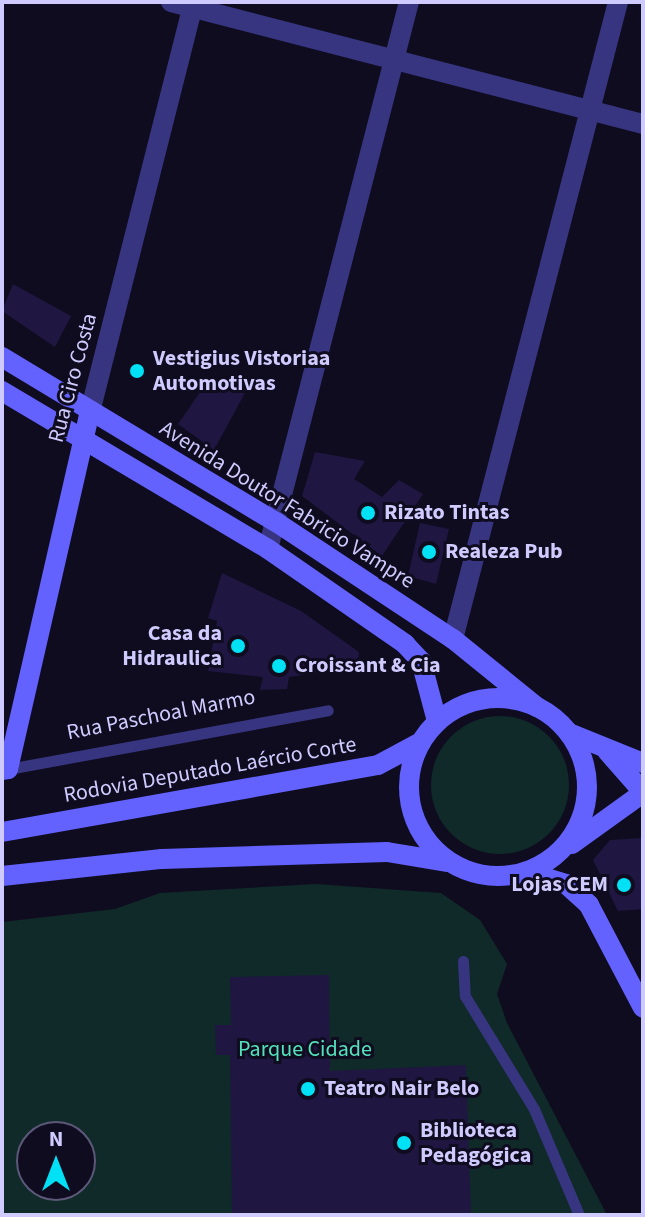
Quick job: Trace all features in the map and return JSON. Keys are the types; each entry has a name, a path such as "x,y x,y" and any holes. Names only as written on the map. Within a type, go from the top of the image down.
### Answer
{"main road":[{"name":"Avenida Doutor Fabricio Vampre","path":"2,357 276,522 453,639 537,707"},
{"path":"2,391 80,442 268,549 405,644 421,661 437,721"},
{"name":"Rua Ciro Costa","path":"5,769 80,442 90,412"},
{"path":"449,862 428,844 409,794 421,742 437,721 485,699 537,707 569,733 607,751 641,758"},
{"path":"559,853 575,832 586,795 582,756 569,733"},
{"name":"Rodovia Deputado Laércio Corte","path":"2,832 378,765 421,742"},
{"path":"2,876 162,859 387,852 449,862 500,876 527,872 559,853 643,792 607,751"},
{"path":"527,872 566,884 589,905 643,1008"}],"street":[{"path":"171,2 194,5 394,61 643,124"},
{"path":"268,549 409,2"},
{"path":"453,639 618,2"},
{"name":"Rua Ciro Costa","path":"90,412 194,5"}],"lane":[{"name":"Rua Paschoal Marmo","path":"5,769 328,710"},
{"path":"463,961 465,996 534,1109 579,1215"}],"green space":[{"path":"500,716 526,722 549,736 563,759 569,785 563,811 549,834 526,848 500,854 474,848 451,834 437,811 431,785 437,759 451,736 474,722"},
{"name":"Parque Cidade","path":"316,884 441,893 480,920 507,964 497,994 507,1023 607,1215 2,1215 2,922 115,909 160,893"}],"building":[{"path":"13,284 71,316 55,347 2,311"},
{"path":"205,385 246,391 214,450 178,424"},
{"name":"Rizato Tintas","path":"315,452 365,461 354,479 382,497 399,480 423,494 382,556 302,496"},
{"name":"Realeza Pub","path":"420,523 449,529 436,584 408,576"},
{"path":"222,573 301,611 359,652 357,667 289,677 287,689 260,690 263,677 208,671 217,621 208,618"},
{"name":"Lojas CEM","path":"643,838 643,909 618,911 593,860 610,840"},
{"path":"329,975 330,1071 466,1065 471,1215 232,1215 230,1055 216,1055 215,1025 231,1025 230,977"}],"place":[{"name":"Vestigius Vistoriaa Automotivas","path":"137,371"},
{"name":"Rizato Tintas","path":"368,513"},
{"name":"Realeza Pub","path":"429,552"},
{"name":"Casa da Hidraulica","path":"238,646"},
{"name":"Croissant & Cia","path":"279,666"},
{"name":"Lojas CEM","path":"624,885"},
{"name":"Teatro Nair Belo","path":"308,1089"},
{"name":"Biblioteca Pedagógica","path":"404,1143"}]}
